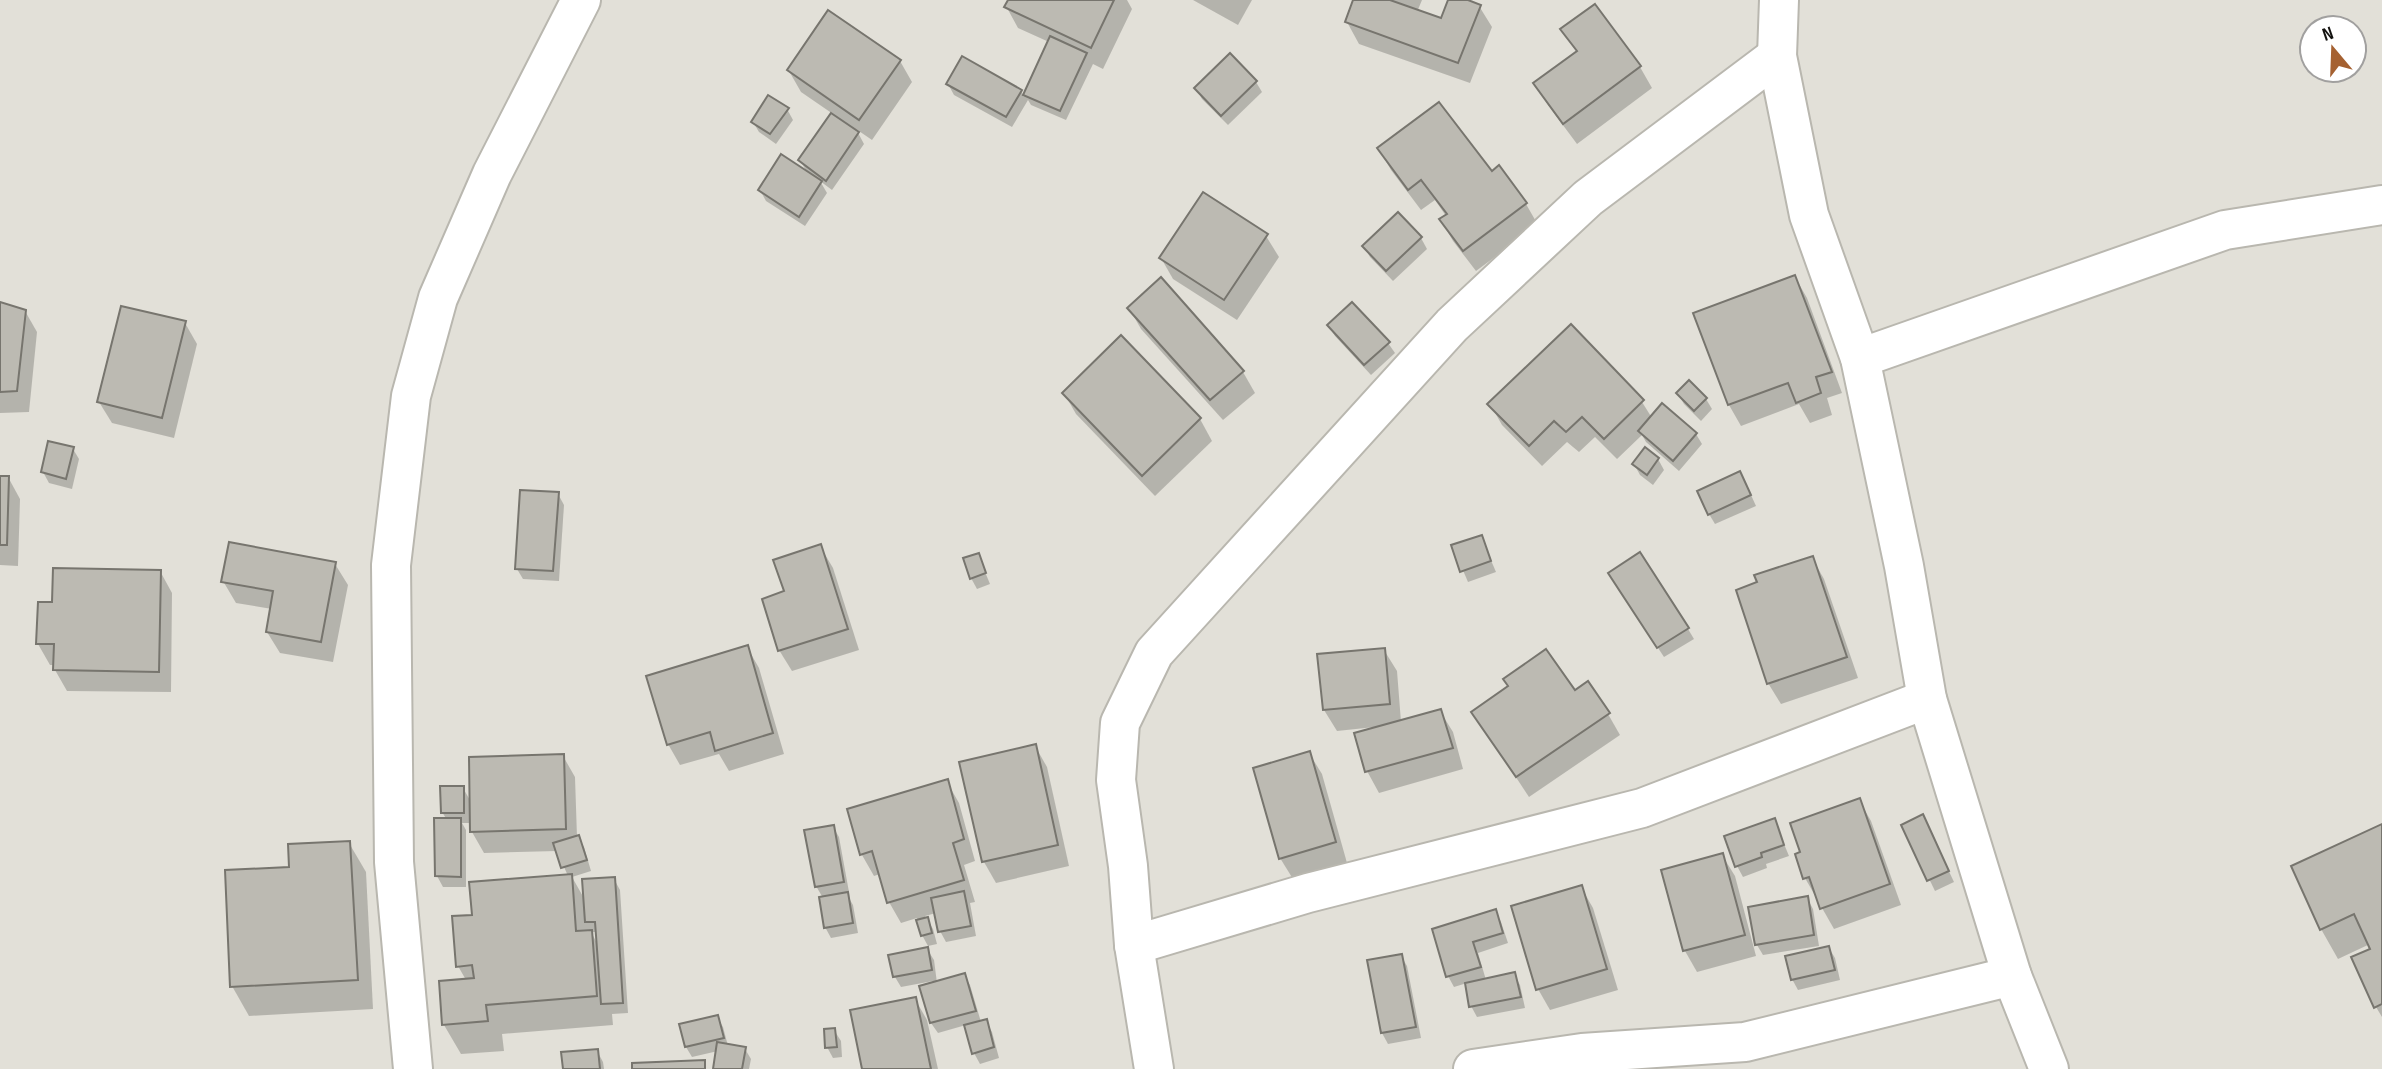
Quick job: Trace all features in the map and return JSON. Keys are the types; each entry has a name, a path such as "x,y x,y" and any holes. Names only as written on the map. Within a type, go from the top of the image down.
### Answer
{"street":[{"path":"413,1069 394,863 391,565 411,396 439,298 465,236 492,174 581,0"},
{"path":"1779,0 1777,56 1809,215 1860,358 1927,699 2012,976 2049,1069"},
{"path":"1154,1069 1133,945 1128,866 1116,780 1120,723 1154,653 1451,325 1588,198 1777,56"},
{"path":"1860,358 2225,230 2382,205"},
{"path":"1133,945 1308,893 1643,808 1927,699"},
{"path":"1473,1069 1582,1053 1745,1042 2012,976"}],"building":[{"path":"1008,0 1114,0 1091,48 1004,7"},
{"path":"1353,0 1390,0 1441,18 1448,0 1468,0 1481,5 1458,63 1345,22"},
{"path":"1595,4 1641,66 1563,124 1533,83 1577,51 1560,29"},
{"path":"828,10 901,60 859,120 787,70"},
{"path":"1050,36 1087,53 1060,111 1023,95"},
{"path":"1230,53 1257,81 1221,116 1194,88"},
{"path":"962,56 1022,90 1006,117 946,84"},
{"path":"768,95 789,108 770,134 751,122"},
{"path":"1439,102 1492,171 1499,165 1527,203 1463,251 1439,219 1447,214 1421,180 1408,190 1377,148"},
{"path":"831,113 859,132 826,181 798,160"},
{"path":"781,154 822,181 799,217 758,190"},
{"path":"1203,192 1268,234 1224,300 1159,258"},
{"path":"1398,212 1422,237 1386,271 1362,246"},
{"path":"1795,275 1832,372 1816,377 1821,393 1796,403 1788,383 1728,405 1693,313"},
{"path":"1161,277 1244,371 1210,400 1127,308"},
{"path":"0,302 26,310 17,391 0,392"},
{"path":"1352,302 1390,342 1364,365 1327,325"},
{"path":"121,306 186,321 162,418 97,402"},
{"path":"1571,324 1644,400 1604,439 1582,417 1566,432 1554,421 1529,446 1487,404"},
{"path":"1121,335 1201,418 1142,476 1062,393"},
{"path":"1689,380 1707,398 1694,411 1676,393"},
{"path":"1662,403 1697,433 1673,461 1638,431"},
{"path":"48,441 74,447 66,479 41,472"},
{"path":"1645,447 1659,458 1647,475 1632,464"},
{"path":"1740,471 1751,495 1708,515 1697,491"},
{"path":"0,476 9,476 7,545 0,545"},
{"path":"520,490 559,492 553,571 515,569"},
{"path":"1482,535 1491,561 1460,572 1451,545"},
{"path":"229,542 336,562 321,642 266,632 273,591 221,582"},
{"path":"821,544 848,629 778,651 762,599 784,591 773,560"},
{"path":"1640,552 1689,628 1657,648 1608,573"},
{"path":"979,553 986,573 970,579 963,558"},
{"path":"1813,556 1847,657 1767,684 1736,590 1757,582 1754,575"},
{"path":"53,568 161,570 159,672 53,670 54,644 36,644 38,602 52,602"},
{"path":"748,645 773,733 715,751 710,732 667,745 646,676"},
{"path":"1385,648 1390,704 1323,710 1317,654"},
{"path":"1546,649 1575,690 1588,681 1610,713 1516,777 1471,712 1508,686 1503,679"},
{"path":"1441,709 1453,748 1365,772 1354,733"},
{"path":"1036,744 1058,845 982,862 959,762"},
{"path":"1310,751 1336,842 1279,859 1253,768"},
{"path":"564,754 566,829 470,832 469,757"},
{"path":"948,779 964,839 953,843 964,880 887,903 872,851 860,855 847,809"},
{"path":"440,786 464,786 464,813 441,813"},
{"path":"1860,798 1890,884 1820,909 1809,877 1803,879 1795,854 1800,852 1790,823"},
{"path":"1923,814 1949,871 1927,881 1901,825"},
{"path":"434,818 461,818 461,877 435,876"},
{"path":"1775,818 1784,845 1761,853 1762,857 1735,867 1724,836"},
{"path":"2382,824 2382,1004 2374,1008 2351,957 2370,949 2354,914 2320,930 2291,866"},
{"path":"834,825 844,882 815,887 804,830"},
{"path":"579,835 587,860 561,868 553,843"},
{"path":"350,841 358,980 230,987 225,870 289,867 288,844"},
{"path":"1723,853 1745,935 1683,951 1661,870"},
{"path":"572,874 576,931 592,930 597,996 486,1005 488,1021 442,1025 439,981 474,978 472,965 456,967 452,916 472,915 469,882"},
{"path":"615,877 623,1003 601,1004 595,922 585,922 582,879"},
{"path":"1582,885 1607,969 1536,990 1511,906"},
{"path":"964,891 971,926 938,932 931,898"},
{"path":"848,892 853,923 824,928 819,897"},
{"path":"1808,896 1814,935 1755,945 1748,907"},
{"path":"1496,909 1503,933 1473,942 1481,967 1446,977 1432,929"},
{"path":"928,917 932,933 921,936 916,920"},
{"path":"1829,946 1835,970 1791,980 1785,956"},
{"path":"928,947 932,970 893,977 888,955"},
{"path":"1402,954 1416,1027 1381,1033 1367,960"},
{"path":"1515,972 1521,997 1469,1007 1465,983"},
{"path":"965,973 976,1011 930,1023 919,986"},
{"path":"916,997 931,1069 862,1069 850,1010"},
{"path":"718,1015 724,1038 685,1047 679,1024"},
{"path":"987,1019 994,1047 972,1054 964,1025"},
{"path":"835,1028 837,1047 825,1048 824,1029"},
{"path":"717,1042 746,1047 742,1069 713,1069"},
{"path":"598,1049 600,1069 563,1069 561,1052"},
{"path":"705,1060 705,1069 632,1069 632,1063"}]}
